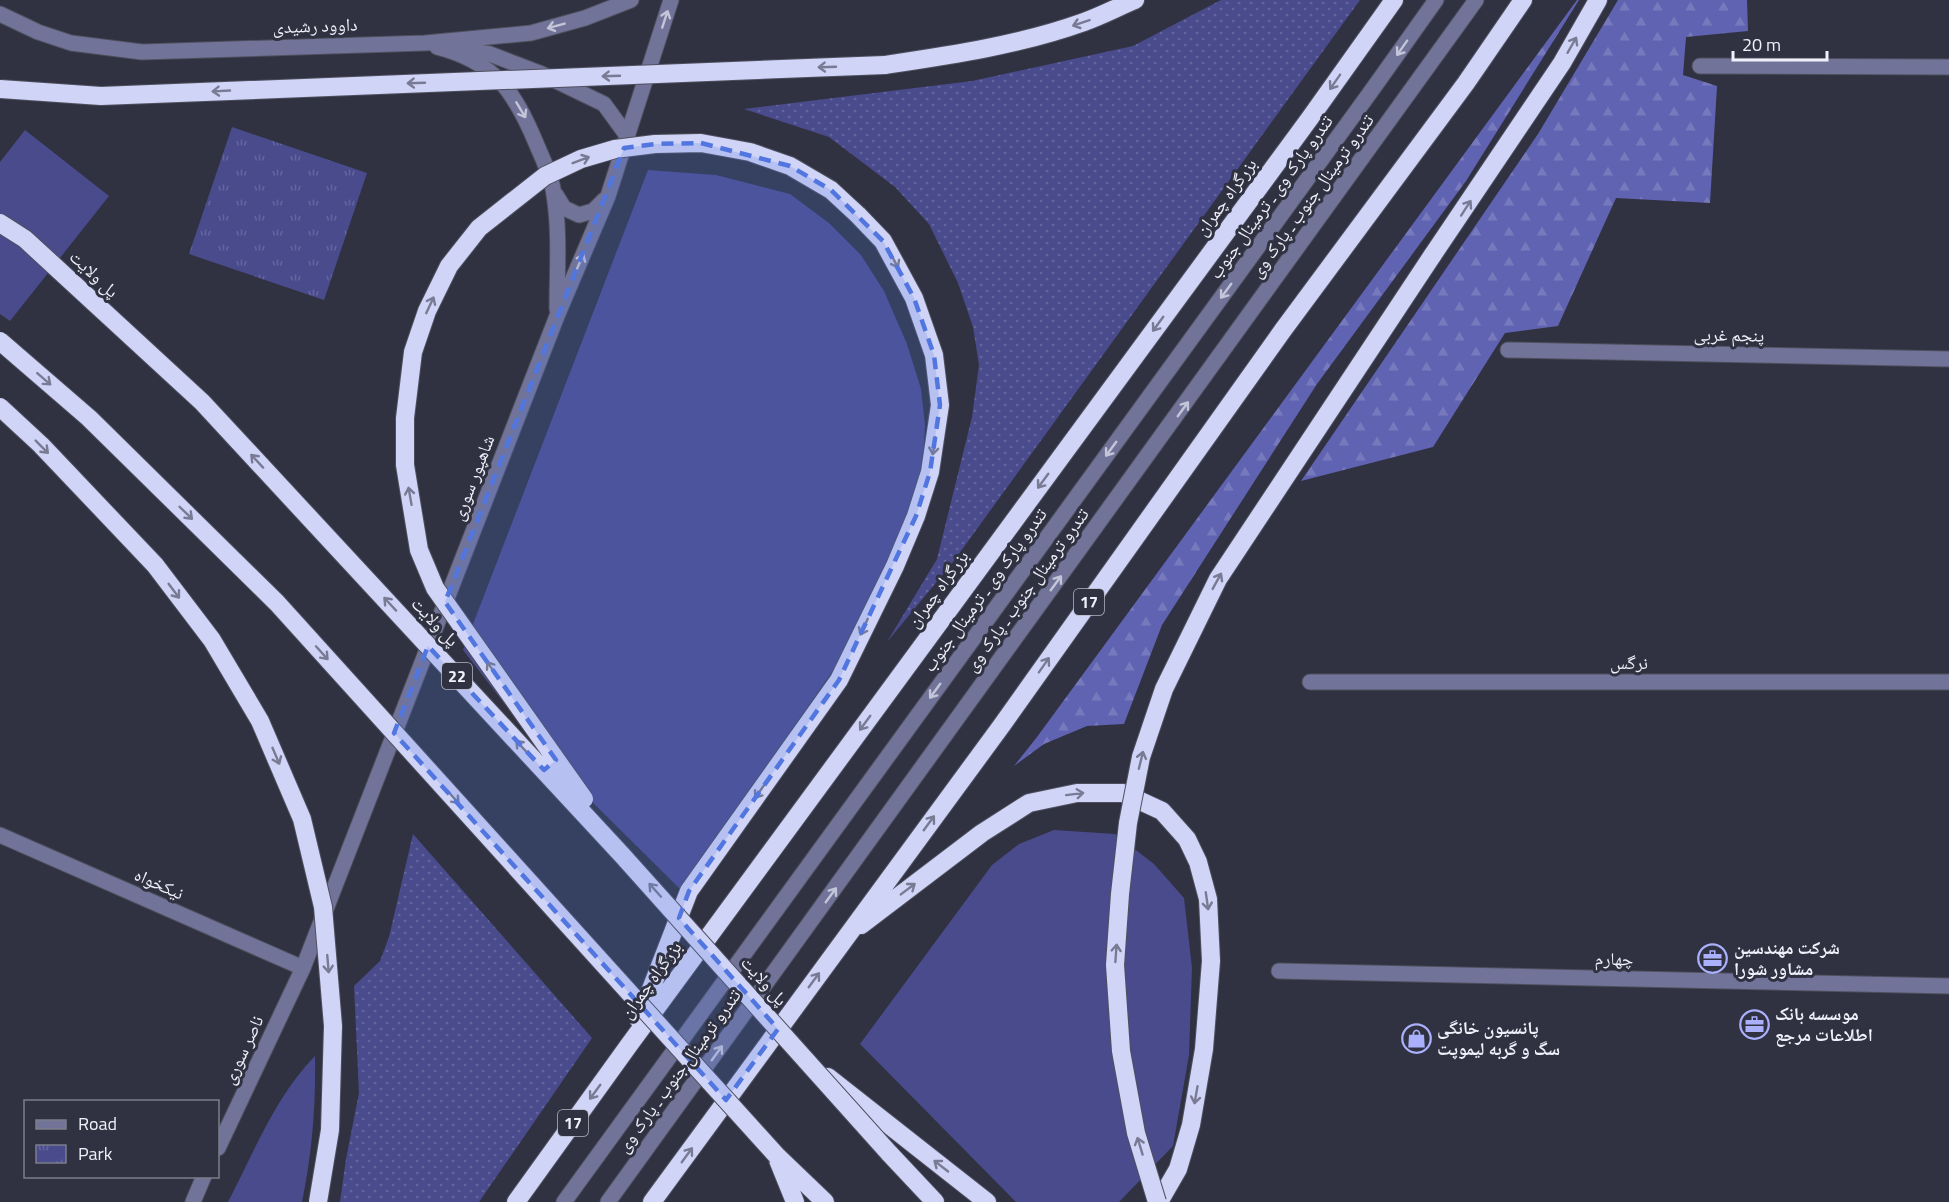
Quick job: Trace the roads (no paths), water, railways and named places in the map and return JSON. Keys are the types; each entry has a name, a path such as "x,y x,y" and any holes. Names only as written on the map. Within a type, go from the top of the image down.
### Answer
{"highway":[{"path":"0,89 100,96 885,65 960,54 1023,39 1084,22 1135,0"},
{"name":"بزرگراه چمران","path":"516,1202 1303,128 1394,0"},
{"name":"17","path":"652,1202 1002,724 1283,330 1466,83 1522,0"},
{"path":"1158,1202 1136,1133 1121,1051 1115,965 1128,823 1141,757 1164,689 1218,579 1562,63 1598,0"},
{"path":"622,855 435,588 419,550 405,465 405,418 413,352 427,311 449,266 479,228 545,176 581,159 615,149 655,144 701,143 750,153 789,165 831,190 883,241 914,298 934,356 940,405 930,472 916,516 895,566 839,680 689,891 629,1045"},
{"name":"پل ولایت","path":"0,223 25,239 202,402 622,855 935,1202"},
{"path":"0,341 89,418 277,603 777,1156 825,1202"},
{"path":"0,407 41,445 155,565 212,640 260,721 302,819 322,907 333,1026 330,1130 318,1202"},
{"path":"845,937 982,833 1029,803 1077,793 1124,794 1162,811 1187,839 1198,862 1208,899 1211,961 1204,1048 1191,1125 1178,1169 1158,1202"},
{"path":"809,1063 987,1202"},
{"path":"777,1156 795,1202"}],"street":[{"name":"داوود رشیدی","path":"0,14 38,32 71,43 142,52 425,44 531,33 585,18 631,0"},
{"name":"شاهپور سوری","path":"303,968 557,316 608,196 671,0"},
{"name":"تندرو پارک وی ـ ترمینال جنوب","path":"564,1202 1436,0"},
{"name":"تندرو ترمینال جنوب ـ پارک وی","path":"608,1202 1403,105 1476,0"},
{"path":"425,44 490,54 542,74 604,104 628,137"},
{"path":"425,44 455,51 495,76 512,94 527,120 546,165 554,192 557,223 557,316"},
{"path":"1700,66 1949,67"},
{"path":"554,192 564,208 579,215 593,211 608,196"},
{"name":"پنجم غربی","path":"1508,350 1949,359"},
{"name":"نرگس","path":"1310,682 1949,682"},
{"name":"نیکخواه","path":"0,835 303,968"},
{"name":"ناصر سوری","path":"219,1146 303,968"},
{"name":"چهارم","path":"1279,971 1949,986"},
{"path":"193,1202 203,1178"}],"place":[{"name":"شرکت مهندسین مشاور شورا","path":"1713,958"},
{"name":"موسسه بانک اطلاعات مرجع","path":"1754,1024"},
{"name":"پانسیون خانگی سگ و گربه لیموپت","path":"1416,1038"}]}
